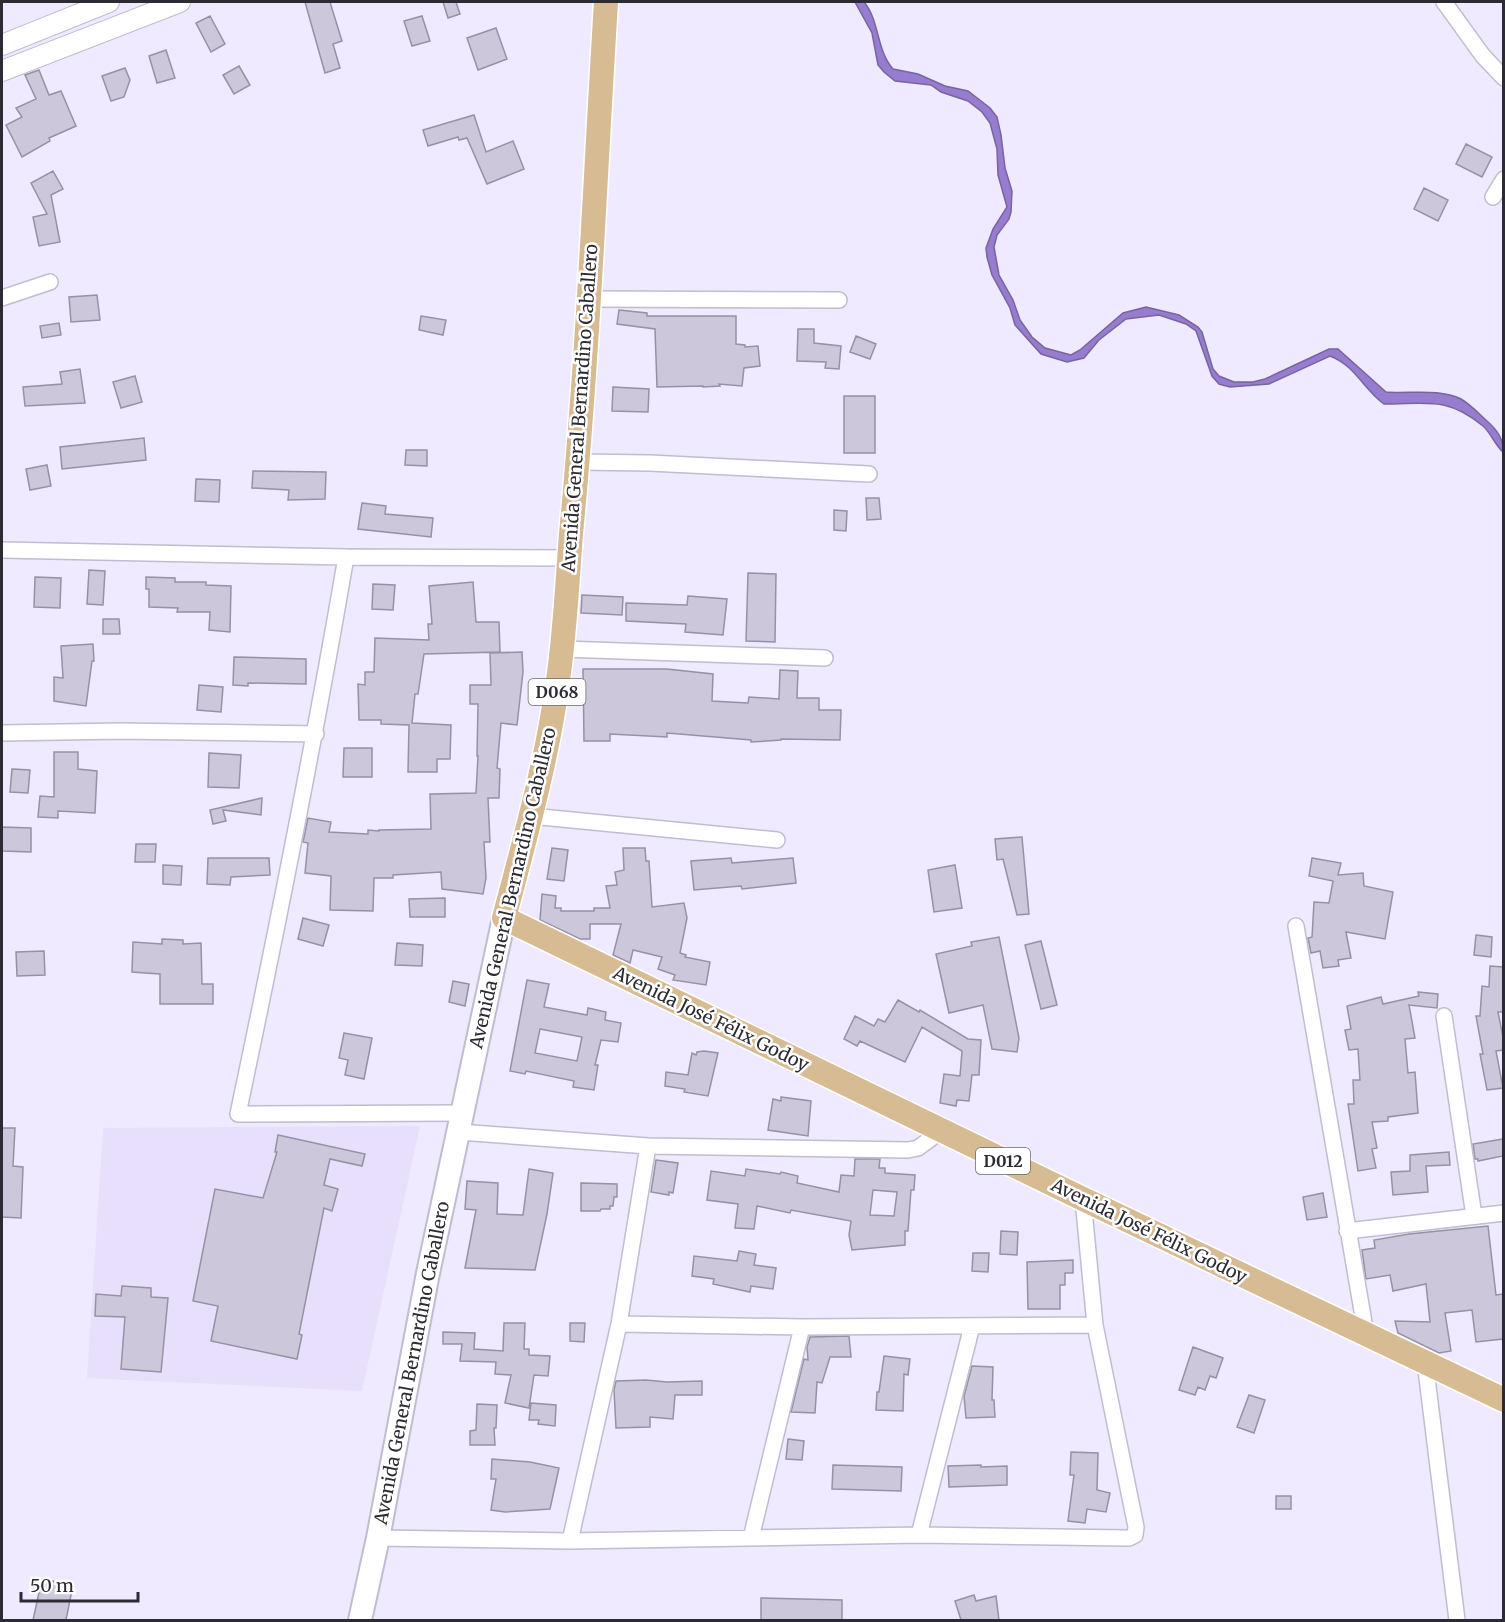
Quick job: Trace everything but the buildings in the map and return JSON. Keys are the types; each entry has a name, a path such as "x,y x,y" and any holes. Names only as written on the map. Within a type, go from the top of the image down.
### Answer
{"main road":[{"name":"Avenida General Bernardino Caballero","path":"360,1620 378,1538 428,1273 504,918 531,816 557,690 578,462 606,2"},
{"name":"Avenida José Félix Godoy","path":"504,918 941,1131 1503,1400"}],"street":[{"path":"2,45 109,2"},
{"path":"2,71 180,2"},
{"path":"1444,2 1483,57 1503,78"},
{"path":"1493,197 1503,179"},
{"path":"2,298 50,282"},
{"path":"589,299 839,300"},
{"path":"578,462 650,463 869,474"},
{"path":"2,549 346,557 569,558"},
{"path":"346,557 316,734 238,1114 461,1122 648,1146 908,1150 918,1148 941,1131"},
{"path":"562,649 825,658"},
{"path":"2,733 121,731 316,734"},
{"path":"531,816 777,840"},
{"path":"1296,926 1366,1334"},
{"path":"1444,1016 1474,1216"},
{"path":"570,1541 619,1324 648,1146"},
{"path":"378,1538 570,1541 919,1535 1129,1538 1135,1534 1135,1517 1095,1325 1083,1199"},
{"path":"1347,1231 1503,1213"},
{"path":"619,1324 802,1327 1095,1325"},
{"path":"919,1535 972,1326"},
{"path":"751,1538 802,1327"},
{"path":"1425,1362 1456,1620"}],"shaded area":[{"path":"855,2 864,2 869,10 884,53 893,69 918,74 945,86 968,91 990,108 997,117 1005,168 1012,191 1009,219 997,235 994,247 999,275 1013,300 1020,320 1032,337 1045,348 1071,355 1123,313 1146,307 1179,315 1198,327 1202,332 1213,369 1219,376 1234,382 1253,382 1265,379 1329,349 1338,349 1386,392 1434,392 1461,399 1497,431 1503,452 1483,426 1458,410 1425,403 1384,404 1353,372 1339,360 1330,356 1269,384 1230,387 1219,384 1212,376 1196,331 1186,324 1159,315 1126,319 1099,340 1084,358 1067,362 1041,354 1015,325 1010,308 992,275 987,257 986,248 993,229 1007,207 998,175 997,149 990,123 982,112 968,101 941,92 931,85 895,81 884,72 878,65 872,33"},
{"path":"420,1126 362,1391 87,1378 103,1128"}]}
